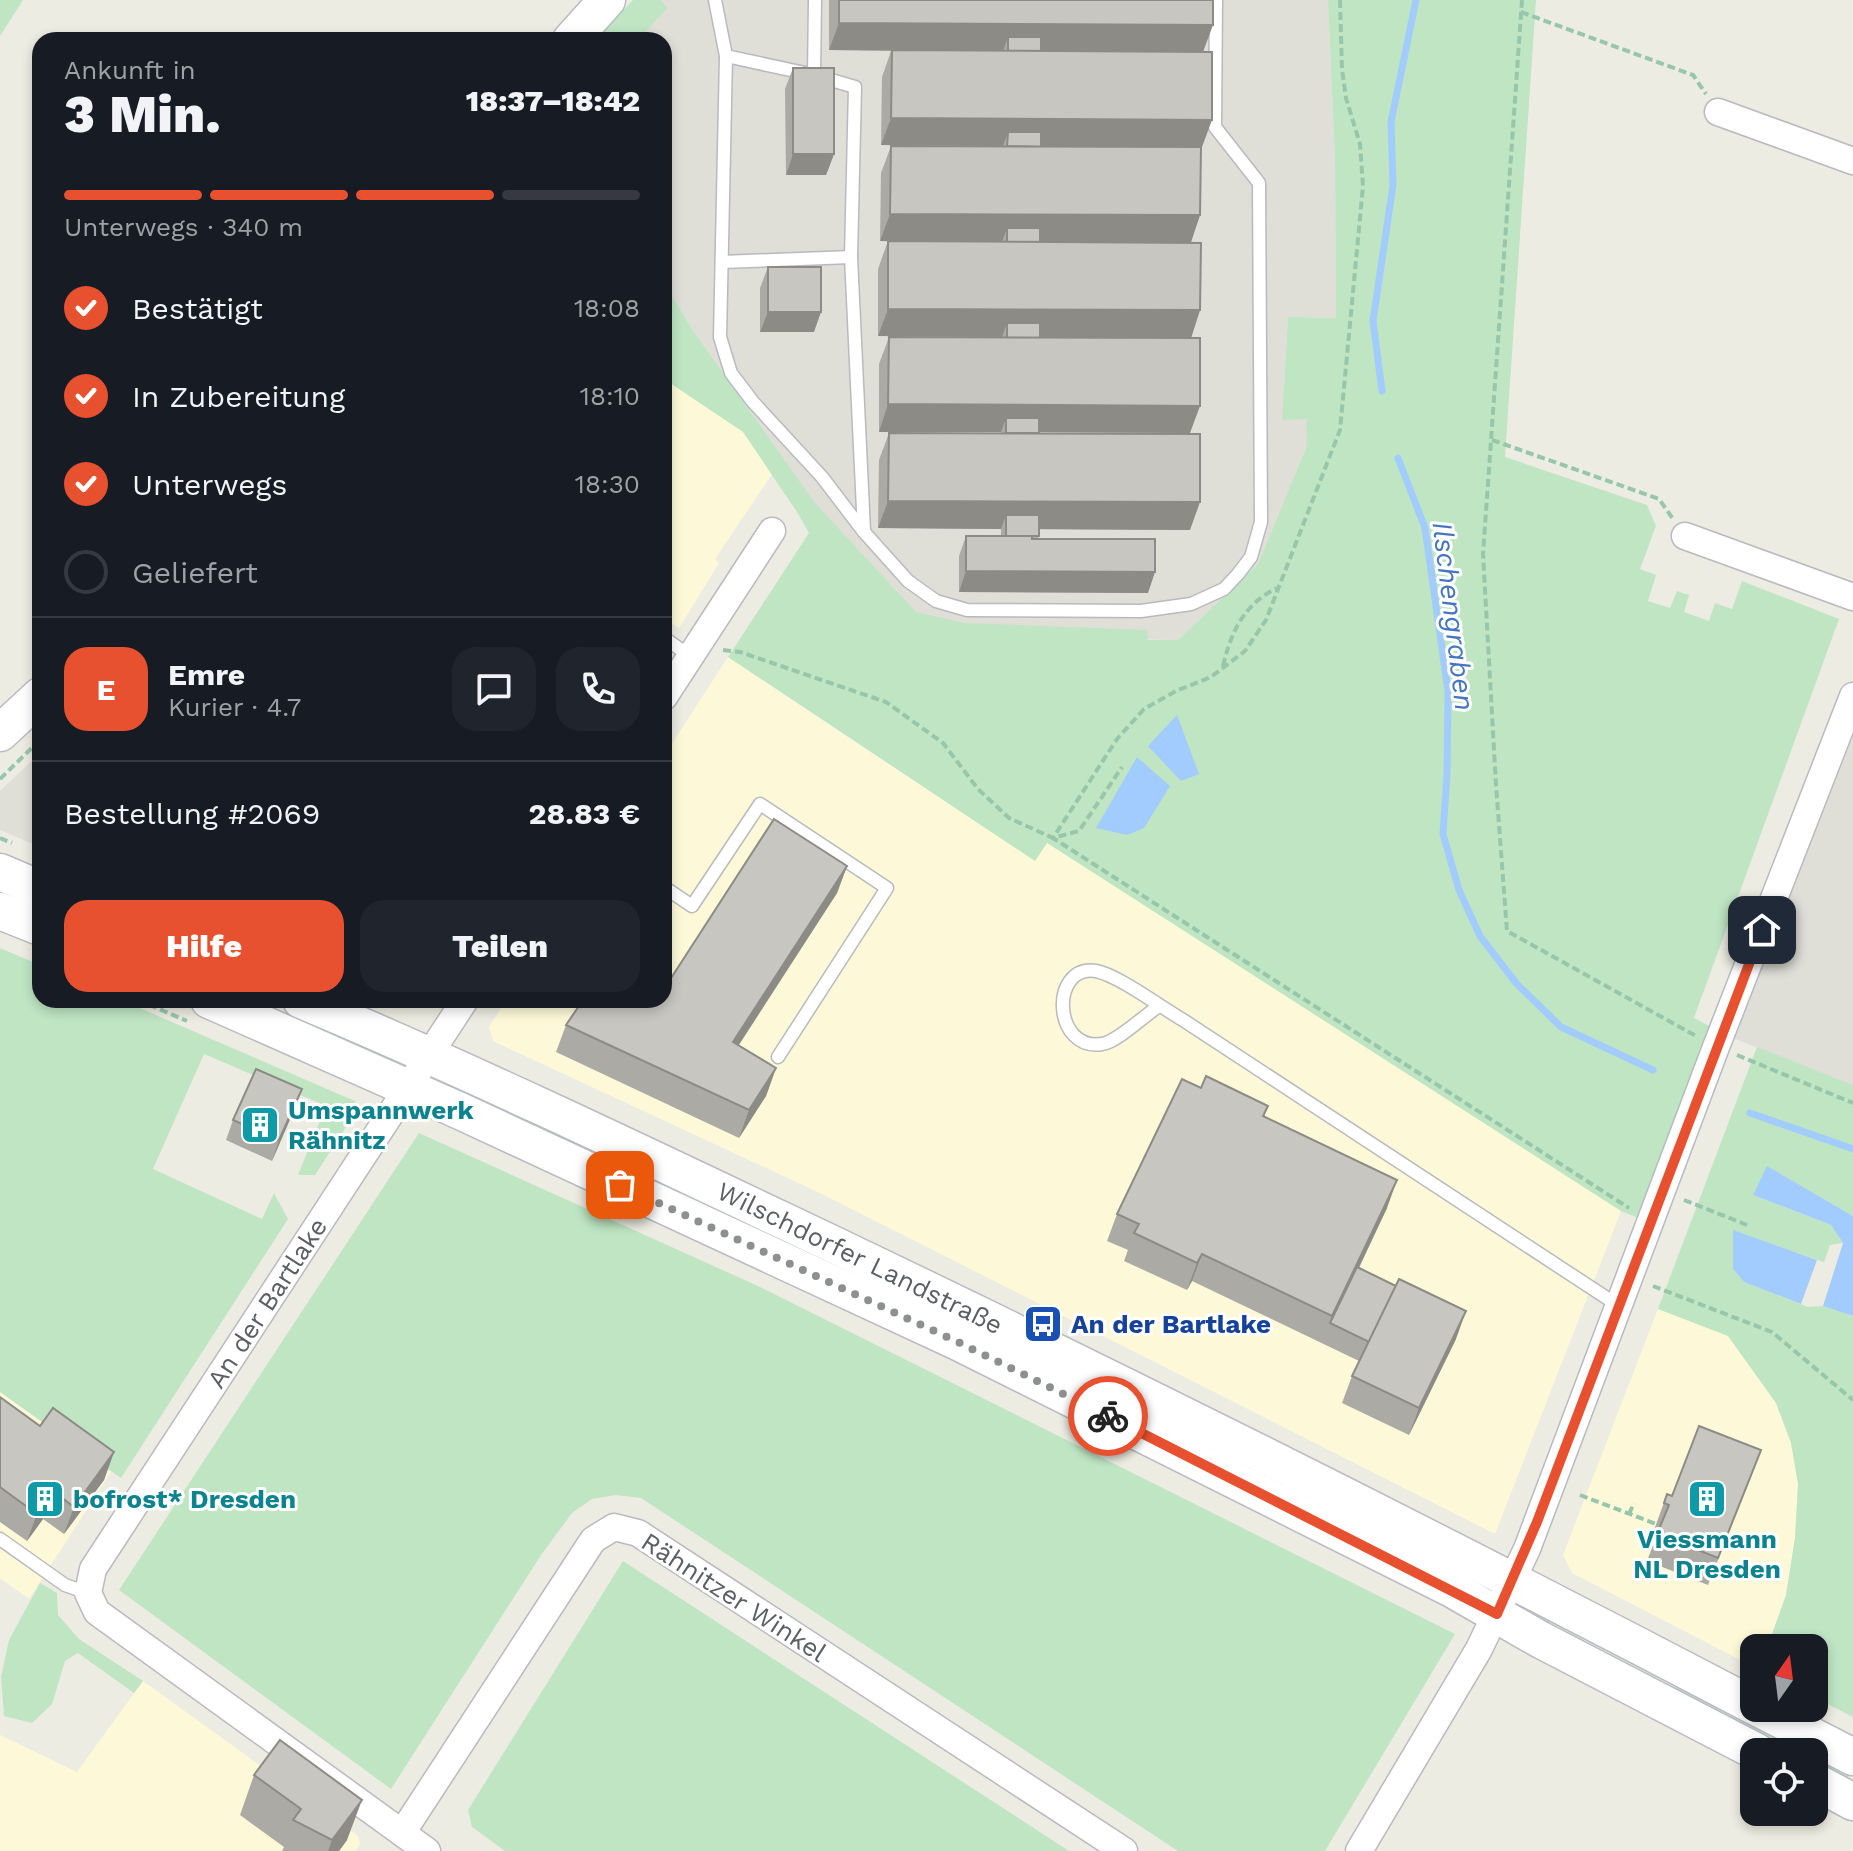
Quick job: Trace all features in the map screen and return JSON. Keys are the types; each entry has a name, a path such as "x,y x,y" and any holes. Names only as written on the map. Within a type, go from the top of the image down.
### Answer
{"main road":[{"path":"578,32 607,0"},
{"path":"0,733 32,703"},
{"path":"0,872 32,886"},
{"path":"0,911 32,924"},
{"name":"Wilschdorfer Landstraße","path":"320,1008 429,1055 973,1311 1311,1477 1740,1699"},
{"name":"Wilschdorfer Landstraße","path":"202,1012 408,1088 958,1342 1497,1614 1740,1743"},
{"name":"Wilschdorfer Landstraße","path":"1785,1722 1853,1757"},
{"path":"1828,1789 1853,1802"}],"street":[{"path":"1718,112 1853,161"},
{"path":"672,685 772,531"},
{"path":"1685,536 1853,597"},
{"path":"1359,1851 1497,1614 1513,1580 1853,696"},
{"name":"An der Bartlake","path":"92,1603 93,1569 460,1008"},
{"name":"Rähnitzer Winkel","path":"402,1833 593,1540 614,1527 638,1533 1124,1851"},
{"path":"92,1603 427,1851"}],"lane":[{"path":"715,0 726,56 720,337 731,373 908,581 936,601 967,610 1141,611 1191,604 1224,589 1251,557 1261,522 1259,183 1215,127 1216,0"},
{"path":"814,75 815,0"},
{"path":"726,56 855,87 851,257 864,532"},
{"path":"722,262 851,257"},
{"path":"672,642 694,652"},
{"path":"672,892 692,906 760,804 887,888 778,1057"},
{"path":"1159,1006 1104,1044 1087,1043 1073,1034 1064,1020 1061,998 1067,985 1081,972 1096,971 1118,981 1159,1006 1620,1306"},
{"path":"0,1539 92,1603"}],"path":[{"path":"1053,838 1117,739 1144,709 1176,691 1211,677 1245,651 1266,620 1340,430 1363,186 1360,144 1346,98 1342,69 1340,0"},
{"path":"1522,0 1483,554 1507,931 1716,1047 1853,1103"},
{"path":"1521,12 1693,75 1718,112"},
{"path":"1492,440 1659,499 1685,536"},
{"path":"1223,667 1229,642 1242,617 1260,597 1279,587"},
{"path":"694,652 740,652 886,702 943,743 978,789 1009,818 1053,838 1629,1208 1653,1219"},
{"path":"0,779 32,748"},
{"path":"1053,838 1079,831 1122,767"},
{"path":"181,1008 202,1012"},
{"path":"1705,1208 1747,1225"},
{"path":"1630,1278 1772,1332 1853,1400"},
{"path":"1580,1495 1656,1524"},
{"path":"1629,1514 1634,1503"}],"shaded area":[{"path":"651,0 1328,0 1335,161 1336,318 1288,317 1282,419 1308,419 1306,448 1258,564 1178,640 907,635 672,296 672,32 625,32"},
{"path":"672,384 743,431 772,474 715,559 719,563 679,628 672,624"},
{"path":"728,657 1034,860 1047,842 1621,1211 1495,1534 820,1193 493,1041 489,1027 501,1008 672,1008 672,744"},
{"path":"1853,737 1853,1085 1733,1038"},
{"path":"32,761 32,844 0,830 0,791"},
{"path":"1658,1309 1728,1336 1776,1403 1791,1443 1798,1484 1795,1537 1786,1595 1772,1634 1740,1634 1740,1660 1572,1573 1563,1555"},
{"path":"0,1392 111,1472 29,1599 0,1578"},
{"path":"143,1681 358,1836 360,1844 355,1851 0,1851 0,1735 77,1772"}],"green space":[{"path":"0,0 23,0 0,36"},
{"path":"633,0 661,0 667,8 645,32 603,32"},
{"path":"1328,0 1536,0 1505,457 1647,505 1656,526 1640,569 1656,575 1648,601 1670,608 1677,591 1689,595 1684,612 1709,621 1715,603 1732,609 1742,581 1839,619 1694,1018 1733,1038 1661,1227 1621,1211 1047,843 1035,861 728,657 809,533 743,432 672,384 672,296 814,502 916,612 964,623 1147,630 1148,640 1178,640 1258,564 1306,448 1307,419 1282,420 1288,317 1336,318 1335,161"},
{"path":"0,948 32,962 32,1008 140,1008 355,1101 357,1110 315,1175 298,1175 326,1106 204,1054 153,1169 262,1219 274,1193 288,1219 121,1478 0,1392"},
{"path":"1757,1047 1853,1085 1853,1216 1768,1167 1753,1195 1831,1225 1843,1243 1830,1245 1824,1262 1734,1231 1733,1269 1744,1282 1808,1307 1823,1306 1853,1316 1853,1717 1828,1704 1828,1634 1772,1634 1786,1595 1795,1538 1798,1484 1791,1443 1776,1403 1728,1336 1658,1309"},
{"path":"419,1133 758,1286 1455,1634 1325,1851 1178,1851 641,1498 616,1495 592,1499 572,1513 541,1555 391,1789 119,1590"},
{"path":"623,1561 1069,1851 505,1851 472,1827 468,1810"},
{"path":"40,1583 57,1593 58,1615 79,1639 143,1681 134,1693 78,1653 65,1661 52,1704 32,1723 4,1716 1,1677 9,1640"},
{"path":"1550,1634 1666,1685 1698,1693 1740,1714 1740,1722 1757,1722 1789,1738 1753,1738"},
{"path":"1828,1757 1852,1769 1845,1785 1828,1776"}],"water":[{"path":"1177,715 1199,774 1181,781 1148,746"},
{"path":"1137,757 1170,786 1144,828 1127,835 1096,828"},
{"path":"1767,1166 1853,1216 1853,1316 1823,1306 1843,1243 1831,1225 1753,1195"},
{"path":"1733,1230 1817,1260 1801,1304 1744,1282 1733,1269"}],"building":[{"path":"839,0 1213,0 1213,25 839,23"},
{"path":"1008,37 1041,37 1041,51 1008,51"},
{"path":"892,50 1212,52 1212,120 891,118"},
{"path":"793,68 834,68 834,154 793,154"},
{"path":"1008,132 1041,132 1041,147 1007,146"},
{"path":"891,146 1201,147 1200,215 890,214"},
{"path":"1007,228 1040,228 1040,242 1007,242"},
{"path":"888,241 1201,243 1200,310 888,309"},
{"path":"768,267 821,267 821,312 768,312"},
{"path":"1007,323 1040,323 1040,338 1007,338"},
{"path":"889,337 1200,338 1200,406 888,404"},
{"path":"1006,418 1039,418 1039,433 1006,433"},
{"path":"889,433 1200,434 1200,502 888,501"},
{"path":"1006,515 1039,515 1039,536 1006,536"},
{"path":"966,536 1155,539 1155,572 966,571"},
{"path":"774,819 847,866 733,1042 776,1068 749,1110 566,1025 578,1008 672,1008 672,977"},
{"path":"256,1069 302,1089 279,1140 233,1120"},
{"path":"1206,1076 1268,1106 1263,1116 1397,1180 1332,1316 1202,1254 1197,1263 1134,1233 1139,1224 1117,1214 1182,1079 1201,1088"},
{"path":"1357,1267 1396,1286 1369,1342 1330,1323"},
{"path":"1399,1279 1466,1311 1419,1408 1352,1376"},
{"path":"0,1397 40,1426 53,1408 114,1452 74,1507 53,1491 37,1514 0,1487"},
{"name":"Viessmann NL Dresden","path":"1699,1426 1761,1450 1718,1558 1657,1534 1669,1505 1664,1503 1667,1494 1672,1496"},
{"path":"280,1740 362,1800 332,1840 293,1820 301,1809 254,1775"}],"waterway":[{"name":"Ilschengraben","path":"1382,391 1373,321 1393,185 1391,122 1416,0"},
{"name":"Ilschengraben","path":"1398,458 1425,528 1448,691 1443,834 1459,890 1480,936 1516,983 1561,1027 1653,1070"},
{"name":"Ilschengraben","path":"1750,1113 1853,1149"}],"way so far":[{"path":"620,1185 958,1342 1108,1416"}],"place":[{"name":"Umspannwerk Rähnitz","path":"260,1125"},
{"name":"An der Bartlake","path":"1043,1324"},
{"name":"bofrost* Dresden","path":"45,1499"},
{"name":"Viessmann NL Dresden","path":"1707,1499"}],"route":[{"path":"1108,1416 1497,1614 1537,1522 1762,930"}]}
